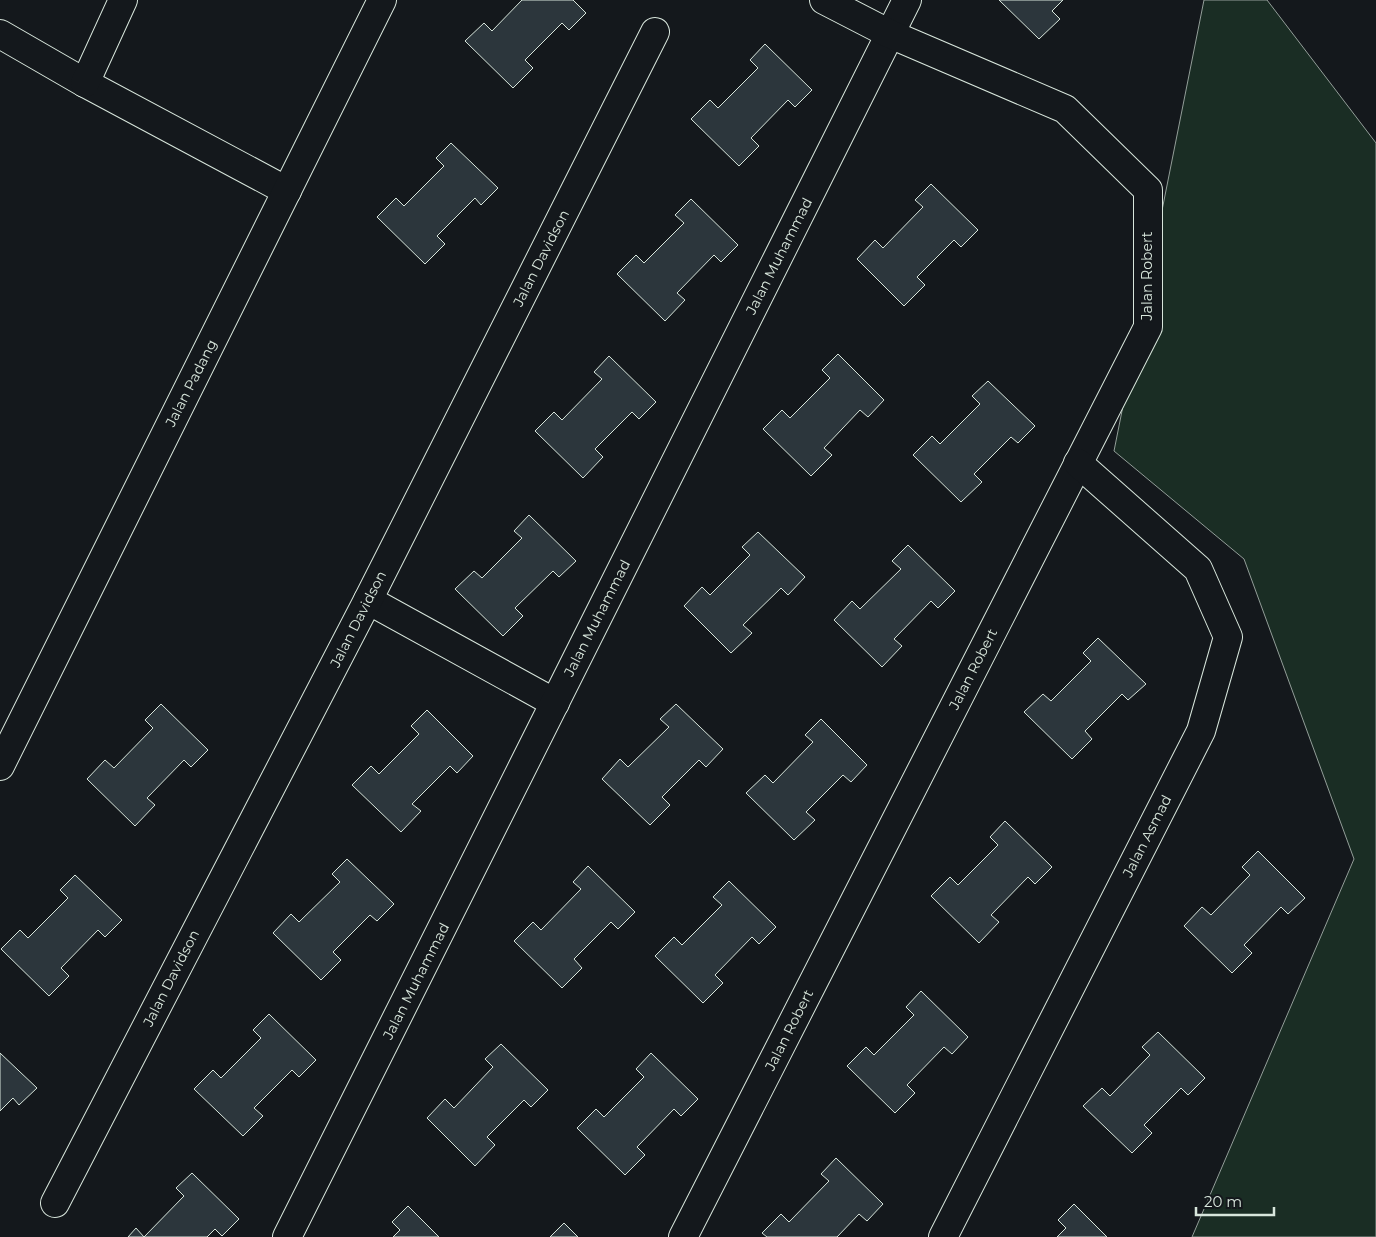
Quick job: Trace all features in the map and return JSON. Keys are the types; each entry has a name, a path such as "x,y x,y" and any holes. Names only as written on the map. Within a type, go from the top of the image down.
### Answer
{"street":[{"path":"84,83 122,0"},
{"name":"Jalan Padang","path":"0,766 382,0"},
{"path":"824,0 890,34"},
{"name":"Jalan Muhammad","path":"287,1237 907,0"},
{"name":"Jalan Davidson","path":"54,1203 368,600 655,32"},
{"path":"0,34 84,83 287,191"},
{"name":"Jalan Robert","path":"683,1237 1148,327 1148,190 1065,109 890,34"},
{"name":"Jalan Asmad","path":"943,1237 1201,731 1228,637 1198,568 1078,463"},
{"path":"368,600 555,703"}],"green space":[{"path":"1204,0 1267,0 1376,143 1376,1237 1192,1237 1354,859 1244,559 1114,451"}],"building":[{"path":"522,0 573,0 586,13 569,30 562,23 525,60 533,68 513,88 465,41 484,23 492,31"},
{"path":"999,0 1063,0 1052,11 1060,19 1039,39"},
{"path":"765,44 812,90 795,107 788,100 751,138 759,146 739,166 691,119 710,100 718,108 758,68 750,60"},
{"path":"451,143 498,188 481,205 475,198 437,236 445,244 425,264 377,217 396,198 404,206 444,166 436,158"},
{"path":"931,184 978,230 961,247 954,240 917,277 925,285 904,306 857,259 875,240 883,248 923,207 915,200"},
{"path":"691,199 738,245 721,262 714,255 677,293 685,300 665,321 617,274 636,255 644,263 684,223 675,215"},
{"path":"838,354 884,400 868,417 860,410 824,448 832,455 811,476 763,429 782,410 790,418 830,378 822,370"},
{"path":"609,356 656,402 639,419 632,412 595,449 603,457 583,478 535,431 554,412 562,420 602,379 594,372"},
{"path":"988,381 1035,426 1018,443 1011,437 974,474 982,482 961,502 913,455 932,436 940,444 980,404 972,396"},
{"path":"529,515 576,561 559,577 553,571 515,608 523,616 503,636 455,589 474,571 482,578 522,538 514,531"},
{"path":"758,532 805,577 788,595 781,588 743,625 752,633 731,653 684,606 702,587 710,595 750,555 742,547"},
{"path":"908,545 955,591 938,608 931,601 894,639 902,646 882,667 834,620 852,601 860,609 901,569 892,561"},
{"path":"1098,638 1146,684 1128,700 1122,694 1085,731 1092,739 1072,759 1024,712 1043,694 1051,701 1091,661 1083,653"},
{"path":"161,704 208,750 191,767 184,760 147,798 155,805 135,826 87,779 105,760 114,768 153,728 145,720"},
{"path":"676,704 723,749 706,767 699,760 662,797 670,805 650,825 602,779 620,759 628,767 669,727 660,719"},
{"path":"427,710 473,756 457,773 450,766 412,804 421,811 401,832 352,785 371,766 379,774 419,734 411,726"},
{"path":"821,719 867,765 851,782 843,775 806,812 815,820 794,840 746,793 765,775 773,783 813,742 805,735"},
{"path":"1005,821 1052,867 1035,884 1028,877 991,915 999,922 979,943 931,896 950,877 958,885 998,845 990,837"},
{"path":"1258,851 1305,898 1288,914 1281,907 1244,945 1252,953 1232,973 1184,926 1202,907 1211,915 1250,875 1242,867"},
{"path":"347,859 394,904 377,921 370,915 333,952 341,960 321,980 273,933 291,914 299,922 340,882 332,874"},
{"path":"588,866 635,912 618,929 611,922 574,959 582,968 562,988 514,941 533,922 541,930 581,889 573,882"},
{"path":"75,875 122,920 105,937 98,930 61,968 69,976 49,996 1,949 20,930 28,938 68,898 60,890"},
{"path":"729,881 776,927 759,944 752,937 715,975 723,983 703,1003 655,956 674,937 682,945 722,905 713,897"},
{"path":"921,991 968,1037 952,1054 944,1047 907,1085 915,1093 895,1113 847,1066 866,1047 874,1055 914,1015 906,1007"},
{"path":"269,1014 316,1060 299,1077 292,1070 254,1108 263,1116 243,1136 194,1089 213,1070 221,1078 261,1038 253,1030"},
{"path":"1158,1032 1205,1078 1188,1095 1181,1088 1144,1125 1152,1133 1132,1153 1083,1106 1102,1088 1110,1096 1150,1055 1142,1047"},
{"path":"501,1044 548,1090 531,1107 524,1100 487,1137 495,1145 475,1166 427,1118 445,1099 454,1108 493,1067 485,1059"},
{"path":"0,1053 37,1088 19,1105 13,1098 0,1111"},
{"path":"651,1053 698,1099 681,1116 674,1109 637,1147 645,1155 625,1175 577,1128 596,1109 604,1117 644,1077 636,1069"},
{"path":"836,1158 883,1204 867,1221 859,1214 837,1237 767,1237 762,1233 781,1214 789,1222 829,1181 821,1174"},
{"path":"192,1173 239,1219 222,1236 215,1229 207,1237 144,1237 184,1196 176,1188"},
{"path":"1074,1204 1107,1237 1057,1237 1066,1228 1058,1220"},
{"path":"408,1206 439,1237 393,1237 400,1230 392,1222"},
{"path":"564,1223 578,1237 550,1237"},
{"path":"136,1228 144,1237 128,1237"}]}
